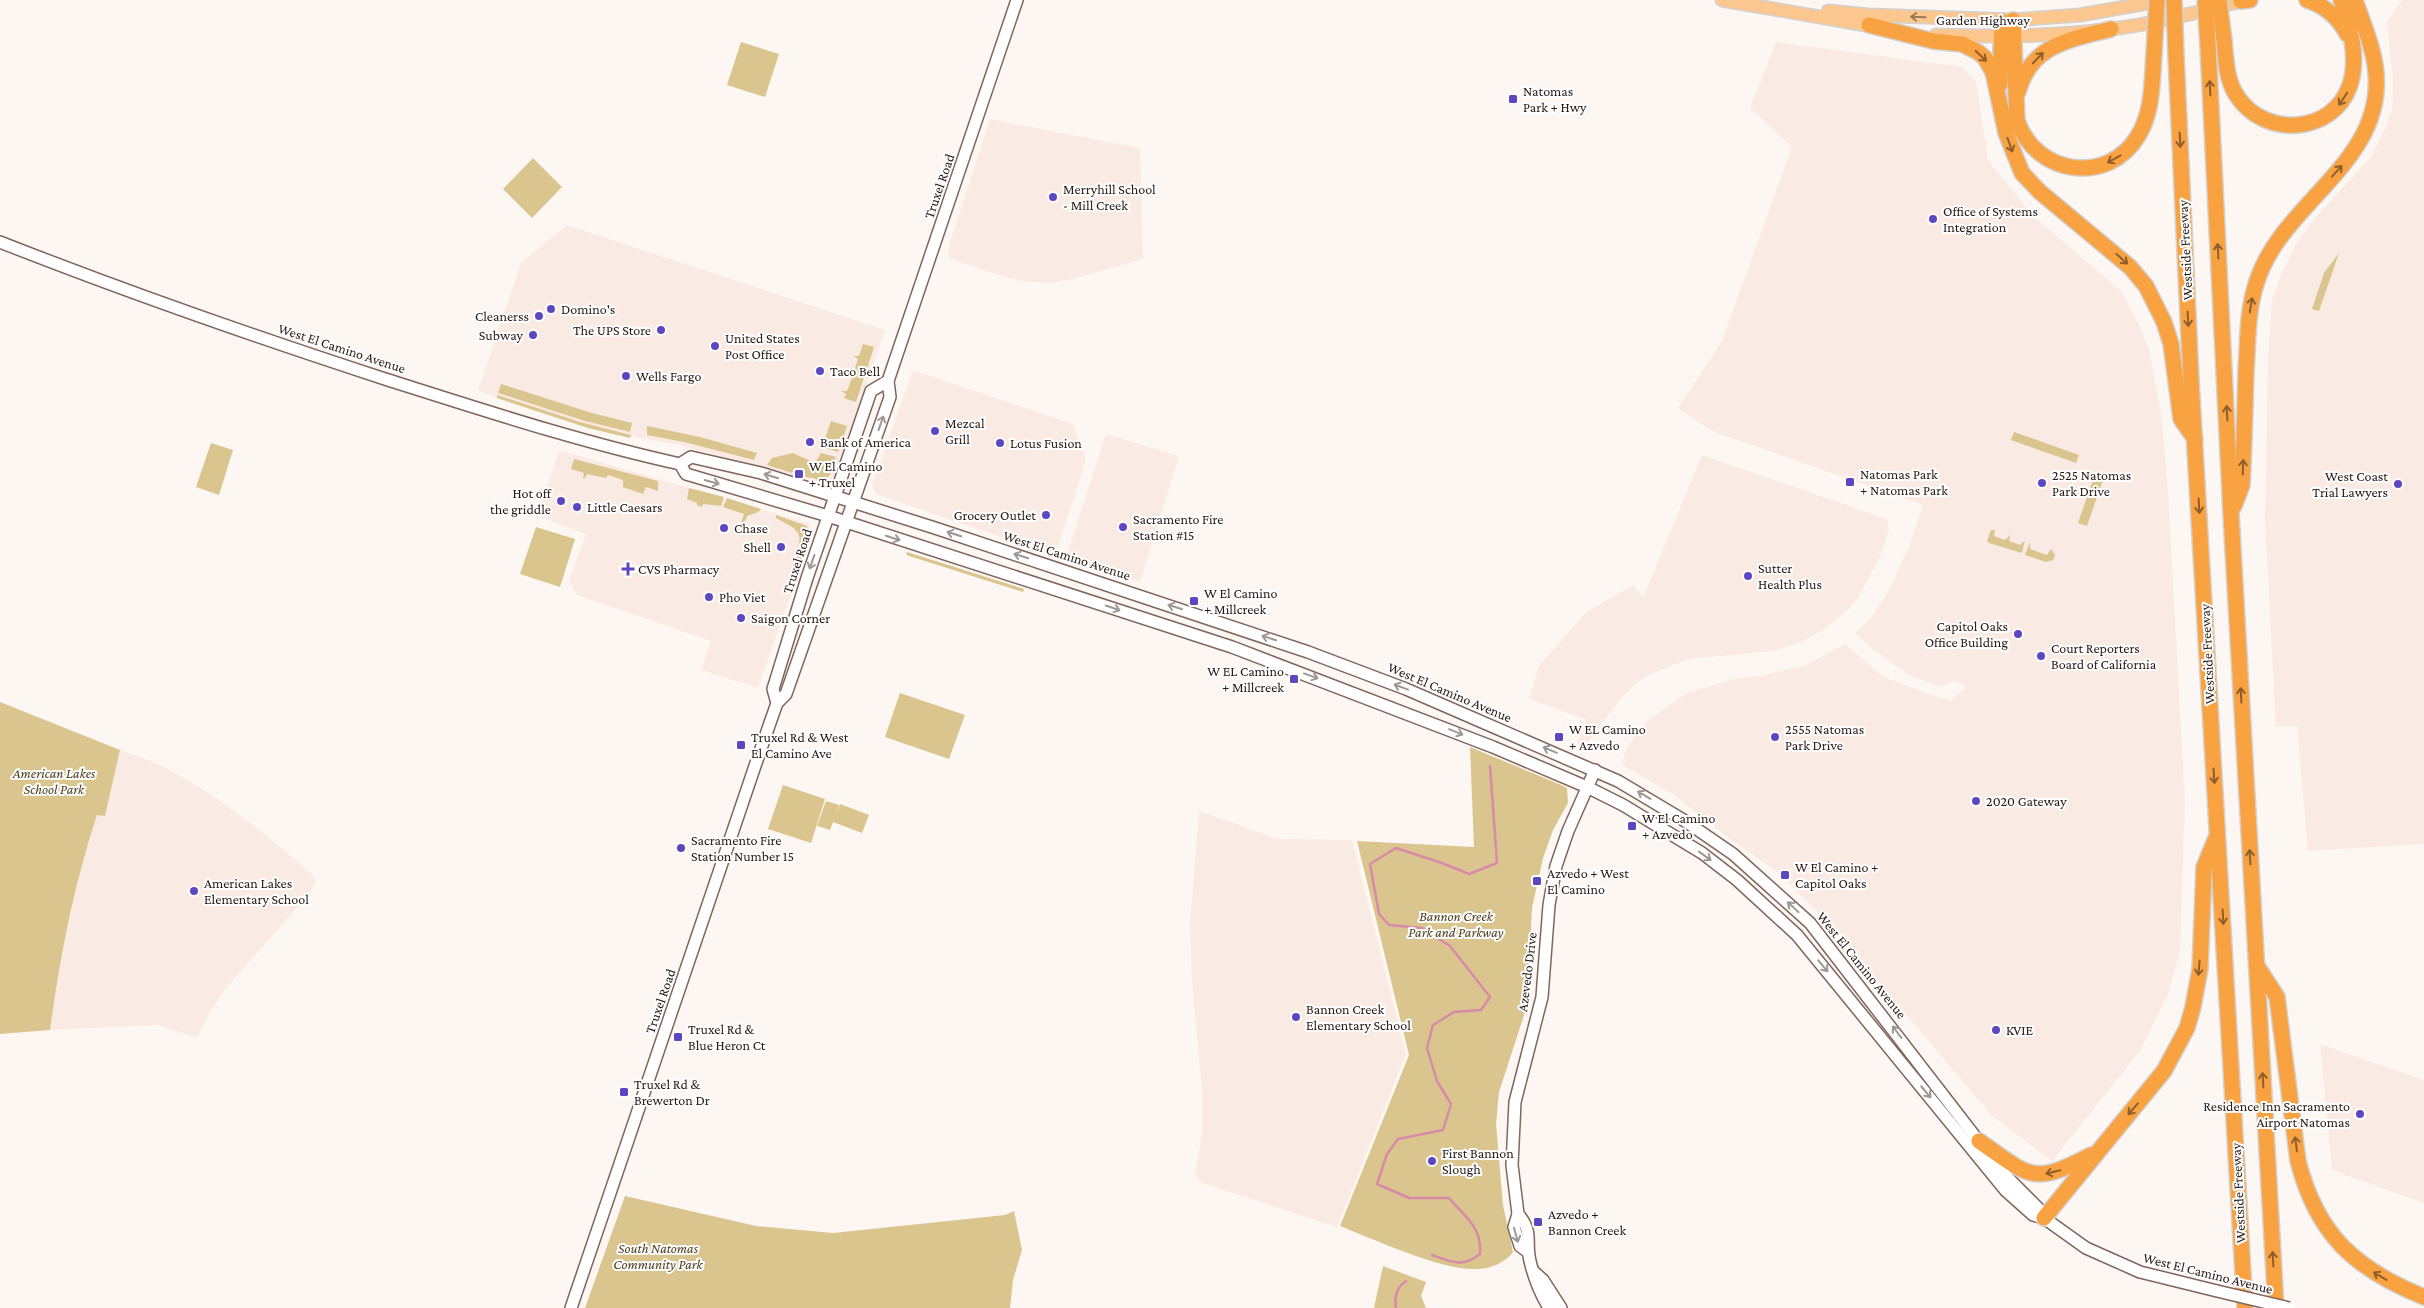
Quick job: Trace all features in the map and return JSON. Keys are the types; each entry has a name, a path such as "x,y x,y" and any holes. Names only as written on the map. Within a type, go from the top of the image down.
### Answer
{"highway":[{"path":"2007,20 2017,120 2021,132 2032,148 2041,156 2067,167 2079,168 2103,164 2130,147 2144,127 2150,106 2157,0"},
{"name":"Westside Freeway","path":"2174,0 2195,439 2244,1308"},
{"path":"2205,0 2231,514 2276,1308"},
{"path":"2218,0 2228,75 2236,95 2252,113 2284,126 2296,126 2318,121 2337,108 2350,85 2353,74 2351,28 2341,0"},
{"path":"2307,0 2324,7 2341,24 2350,41 2353,52"},
{"path":"2231,514 2242,485 2248,322 2256,281 2280,236 2351,156 2363,137 2376,99 2376,73 2372,52 2356,2"},
{"path":"1869,25 1970,47 1978,52 1990,66 2006,133 2022,173 2040,192 2140,276 2156,303 2171,344 2181,419 2195,439"},
{"path":"2016,101 2027,71 2044,52 2059,43 2111,29"},
{"path":"1999,98 2008,36"},
{"path":"2044,1218 2164,1071 2186,1028 2193,1007 2200,969 2204,867 2218,834"},
{"path":"2256,965 2277,997 2298,1161 2302,1179 2317,1213 2334,1237 2363,1266 2394,1284 2424,1297"},
{"path":"1979,1141 2022,1171 2032,1174 2043,1175 2061,1171 2097,1152"}],"main road":[{"name":"Truxel Road","path":"571,1308 777,703 786,694 890,397 888,382 1017,0"},
{"name":"Garden Highway","path":"1722,0 1936,35 2008,36 2111,29 2181,16 2245,0"},
{"name":"Garden Highway","path":"1728,0 1868,15 2007,20 2080,14 2167,0"},
{"name":"West El Camino Avenue","path":"0,242 114,286 362,371 571,437 680,464 686,474 847,522 1232,647 1418,716 1587,787 1644,816 1702,853 1768,908 1820,962 2006,1191 2033,1216 2044,1218"},
{"name":"Truxel Road","path":"777,703 773,689 788,636 871,391 888,382"},
{"name":"West El Camino Avenue","path":"680,464 691,457 761,473 1308,652 1403,688 1595,770 1644,795 1695,827 1733,854 1810,923 2008,1178 2038,1208 2044,1218 2070,1238 2104,1258 2160,1278 2289,1308"},
{"path":"786,694 784,683 795,645 792,638 788,636"},
{"name":"Azevedo Drive","path":"1549,1308 1536,1283 1528,1252 1520,1246 1514,1227 1518,1214 1512,1165 1515,1102 1542,997 1549,905 1556,866 1568,831 1595,770"},
{"name":"Azevedo Drive","path":"1533,1272 1543,1280 1561,1308"}],"shaded area":[{"path":"2402,0 2424,0 2424,844 2308,851 2297,726 2276,727 2265,519 2268,355 2272,300 2282,272 2297,243 2314,219 2371,157 2385,129 2392,111 2393,80 2387,22"},
{"path":"1776,42 1962,67 1976,81 1988,160 2034,217 2121,291 2141,328 2149,350 2162,418 2168,492 2185,801 2180,951 2168,994 2140,1051 2052,1161 1991,1115 1834,929 1779,873 1730,839 1673,794 1625,767 1622,761 1628,746 1646,722 1687,693 1737,678 1761,676 1806,665 1845,644 1884,677 1929,694 1951,701 1967,686 1953,681 1940,687 1909,675 1872,649 1855,633 1871,618 1889,590 1910,544 1923,505 1712,431 1678,408 1722,341 1792,147 1750,108"},
{"name":"Merryhill School - Mill Creek","path":"990,119 1140,148 1143,259 1051,283 1026,282 1001,276 951,259 948,254 949,246"},
{"path":"567,225 885,330 835,476 825,484 679,445 619,434 478,391 521,263"},
{"path":"913,370 1073,424 1086,460 1055,556 876,494 872,486"},
{"path":"1106,434 1179,456 1140,582 1066,558"},
{"path":"559,450 808,523 812,534 758,688 701,670 711,641 577,595 569,581 586,534 538,516"},
{"path":"1702,455 1884,518 1888,521 1889,530 1880,557 1858,598 1848,610 1825,629 1802,642 1774,651 1689,659 1651,674 1638,682 1620,699 1585,746 1577,744 1587,720 1529,699 1539,666 1586,612 1634,585 1643,598"},
{"name":"American Lakes Elementary School","path":"120,750 161,765 209,793 296,860 313,875 316,882 309,894 227,987 211,1010 197,1038 158,1025 50,1030 57,978 84,853 97,814 105,816"},
{"name":"Bannon Creek Elementary School","path":"1199,811 1278,839 1352,840 1406,1054 1337,1227 1205,1184 1195,1176 1202,1133 1202,1092 1192,980 1190,924"},
{"path":"2320,1044 2424,1080 2424,1203 2332,1170"}],"green space":[{"path":"741,42 779,54 765,97 727,85"},
{"path":"533,158 562,187 532,218 503,189"},
{"path":"2339,253 2319,311 2312,309 2324,273"},
{"path":"863,344 874,347 856,402 844,398 846,394 841,391 847,391 852,378 846,375 847,372 853,374 858,359 853,356 859,356"},
{"path":"501,384 592,413 632,423 630,432 585,421 498,393"},
{"path":"497,395 580,422 631,435 630,438 588,428 497,398"},
{"path":"831,421 847,426 838,452 822,447"},
{"path":"647,426 700,437 757,453 754,460 684,442 647,435"},
{"path":"2014,432 2079,455 2076,463 2011,440"},
{"path":"211,443 233,450 219,495 196,487"},
{"path":"793,453 815,463 821,453 836,457 830,475 824,481 802,476 803,472 794,469 792,473 767,465 772,458"},
{"path":"574,459 658,481 658,491 646,487 643,494 623,487 623,480 608,475 606,478 587,474 583,478 584,473 571,469"},
{"path":"2095,474 2104,477 2087,526 2078,523"},
{"path":"689,488 724,497 721,506 703,504 702,507 697,505 697,503 687,499"},
{"path":"727,498 761,509 747,516 744,524 740,526 744,514 723,507"},
{"path":"776,515 807,526 809,536 798,566 794,562 800,539 799,534 796,530 776,518"},
{"path":"536,527 575,539 560,587 520,574"},
{"path":"1991,530 1995,530 1994,536 2005,540 2010,535 2009,541 2020,545 2025,540 2022,553 1989,543 1987,541"},
{"path":"2030,542 2030,549 2047,555 2051,549 2055,555 2053,560 2046,562 2025,555"},
{"path":"907,552 1024,589 1023,592 909,556 906,554"},
{"path":"900,693 965,715 949,759 885,737"},
{"name":"American Lakes School Park","path":"0,702 120,750 105,816 97,815 81,867 63,948 50,1030 0,1034"},
{"name":"Bannon Creek Park and Parkway","path":"1470,747 1567,788 1568,803 1553,830 1543,858 1532,908 1527,1006 1499,1092 1496,1124 1503,1205 1513,1252 1497,1265 1476,1269 1445,1265 1427,1260 1340,1226 1409,1055 1357,841 1474,847"},
{"path":"783,785 825,799 811,843 768,829"},
{"path":"826,801 839,805 835,816 840,804 869,815 862,833 833,822 830,830 817,826"},
{"name":"South Natomas Community Park","path":"625,1196 756,1226 833,1233 1005,1215 1014,1211 1022,1250 1013,1280 1010,1308 585,1308"},
{"path":"1383,1266 1426,1282 1421,1296 1426,1308 1374,1308"}],"waterway":[{"path":"1432,1255 1451,1261 1462,1262 1468,1261 1480,1254 1478,1237 1471,1223 1449,1198 1409,1198 1377,1184 1387,1154 1398,1139 1443,1130 1451,1104 1437,1081 1427,1048 1433,1025 1454,1012 1481,1010 1490,997 1450,946 1422,928 1389,925 1379,914 1370,864 1396,848 1469,874 1497,863 1490,766"},
{"path":"1396,1308 1395,1300 1397,1293 1400,1286 1406,1281"}],"place":[{"name":"Natomas Park + Hwy","path":"1513,99"},
{"name":"Merryhill School - Mill Creek","path":"1053,197"},
{"name":"Office of Systems Integration","path":"1933,219"},
{"name":"Domino's","path":"551,309"},
{"name":"Cleanerss","path":"539,316"},
{"name":"The UPS Store","path":"661,330"},
{"name":"Subway","path":"533,335"},
{"name":"United States Post Office","path":"715,346"},
{"name":"Taco Bell","path":"820,371"},
{"name":"Wells Fargo","path":"626,376"},
{"name":"Mezcal Grill","path":"935,431"},
{"name":"Bank of America","path":"810,442"},
{"name":"Lotus Fusion","path":"1000,443"},
{"name":"W El Camino + Truxel","path":"799,474"},
{"name":"Natomas Park + Natomas Park","path":"1850,482"},
{"name":"2525 Natomas Park Drive","path":"2042,483"},
{"name":"West Coast Trial Lawyers","path":"2398,484"},
{"name":"Hot off the griddle","path":"561,501"},
{"name":"Little Caesars","path":"577,507"},
{"name":"Grocery Outlet","path":"1046,515"},
{"name":"Sacramento Fire Station #15","path":"1123,527"},
{"name":"Chase","path":"724,528"},
{"name":"Shell","path":"781,547"},
{"name":"CVS Pharmacy","path":"628,569"},
{"name":"Sutter Health Plus","path":"1748,576"},
{"name":"Pho Viet","path":"709,597"},
{"name":"W El Camino + Millcreek","path":"1194,601"},
{"name":"Saigon Corner","path":"741,618"},
{"name":"Capitol Oaks Office Building","path":"2018,634"},
{"name":"Court Reporters Board of California","path":"2041,656"},
{"name":"W EL Camino + Millcreek","path":"1294,679"},
{"name":"W EL Camino + Azvedo","path":"1559,737"},
{"name":"2555 Natomas Park Drive","path":"1775,737"},
{"name":"Truxel Rd & West El Camino Ave","path":"741,745"},
{"name":"2020 Gateway","path":"1976,801"},
{"name":"W El Camino + Azvedo","path":"1632,826"},
{"name":"Sacramento Fire Station Number 15","path":"681,848"},
{"name":"W El Camino + Capitol Oaks","path":"1785,875"},
{"name":"Azvedo + West El Camino","path":"1537,881"},
{"name":"American Lakes Elementary School","path":"194,891"},
{"name":"Bannon Creek Elementary School","path":"1296,1017"},
{"name":"KVIE","path":"1996,1030"},
{"name":"Truxel Rd & Blue Heron Ct","path":"678,1037"},
{"name":"Truxel Rd & Brewerton Dr","path":"624,1092"},
{"name":"Residence Inn Sacramento Airport Natomas","path":"2360,1114"},
{"name":"First Bannon Slough","path":"1432,1161"},
{"name":"Azvedo + Bannon Creek","path":"1538,1222"}]}
